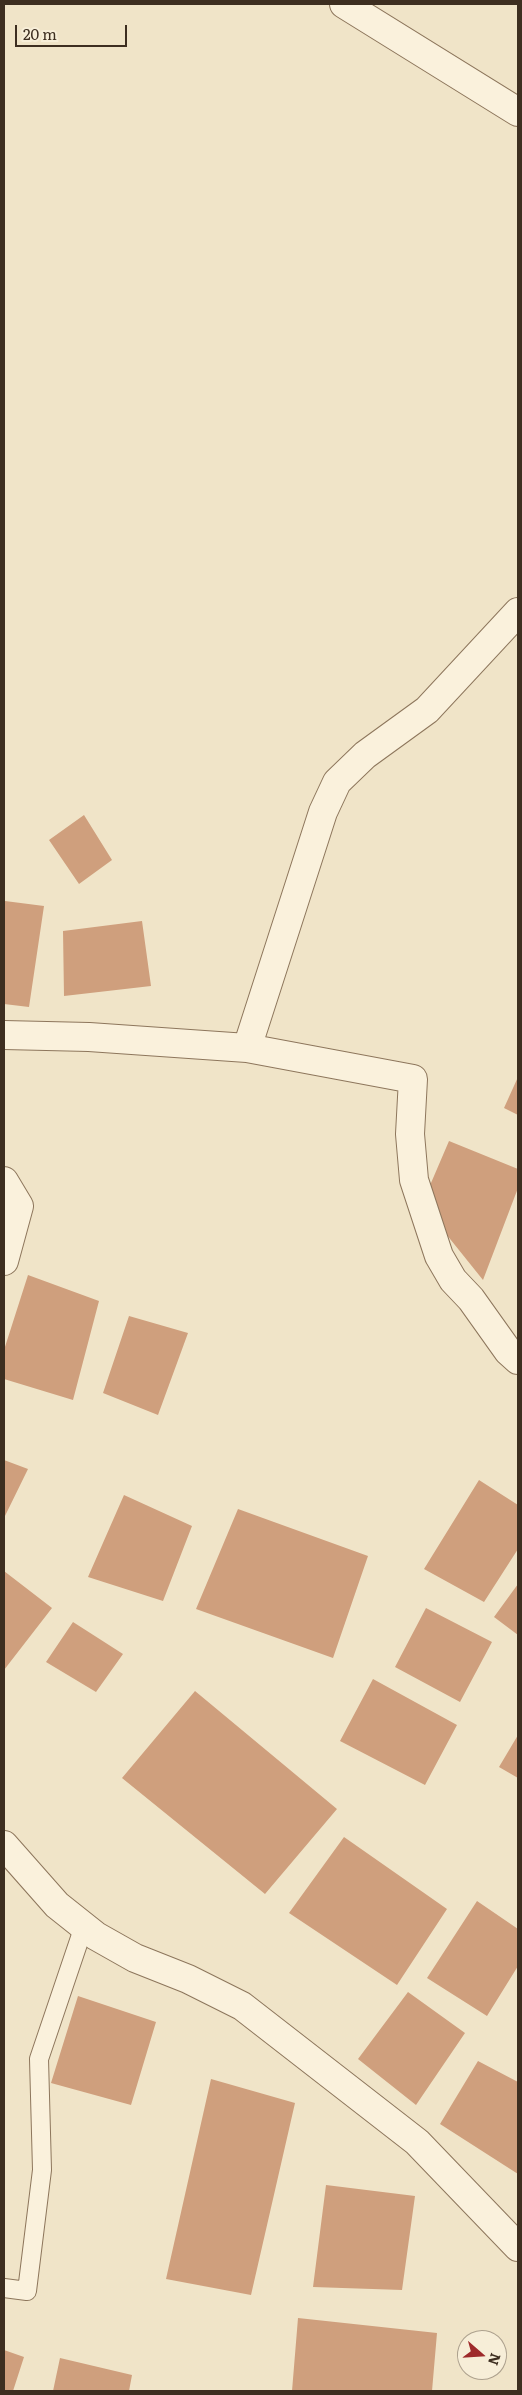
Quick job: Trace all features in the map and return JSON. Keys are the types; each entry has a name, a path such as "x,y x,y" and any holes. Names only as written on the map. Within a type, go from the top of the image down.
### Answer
{"street":[{"path":"344,4 518,112"},
{"path":"247,1048 323,812 337,782 365,754 427,710 518,612"},
{"path":"4,1035 89,1037 247,1048 413,1080 410,1134 414,1180 439,1256 453,1280 471,1299 508,1351 518,1360"},
{"path":"4,1180 18,1206 4,1261"},
{"path":"4,1845 58,1905 96,1936 135,1958 188,1979 242,2006 417,2142 518,2247"}],"lane":[{"path":"4,2288 27,2291 42,2170 39,2058 84,1926"}],"building":[{"path":"84,815 112,860 79,884 49,840"},
{"path":"5,901 44,906 29,1007 4,1004"},
{"path":"142,921 151,986 64,996 63,931"},
{"path":"518,1077 518,1115 504,1108"},
{"path":"449,1141 518,1169 518,1188 483,1280 422,1204"},
{"path":"28,1275 99,1301 73,1400 4,1379 4,1350"},
{"path":"129,1316 188,1333 158,1415 103,1393"},
{"path":"4,1460 28,1469 4,1518"},
{"path":"479,1480 518,1505 518,1549 484,1602 424,1569"},
{"path":"124,1495 192,1526 163,1601 88,1577"},
{"path":"238,1509 368,1556 333,1658 196,1609"},
{"path":"4,1571 52,1608 4,1670"},
{"path":"518,1584 518,1635 494,1617"},
{"path":"426,1608 492,1642 460,1702 395,1667"},
{"path":"73,1622 123,1654 96,1692 46,1662"},
{"path":"373,1679 457,1725 425,1785 340,1741"},
{"path":"195,1691 337,1809 265,1894 122,1778"},
{"path":"518,1735 518,1778 499,1767"},
{"path":"344,1837 447,1909 397,1985 289,1913"},
{"path":"477,1901 518,1929 518,1966 487,2016 427,1978"},
{"path":"408,1992 465,2033 416,2105 358,2059"},
{"path":"78,1996 156,2022 131,2105 51,2083"},
{"path":"478,2061 518,2082 518,2174 440,2124"},
{"path":"211,2079 295,2103 251,2295 166,2279"},
{"path":"326,2185 415,2196 402,2290 313,2287"},
{"path":"298,2318 437,2333 432,2391 292,2391"},
{"path":"4,2350 24,2357 13,2391 4,2391"},
{"path":"60,2358 132,2375 129,2391 53,2391"}]}
